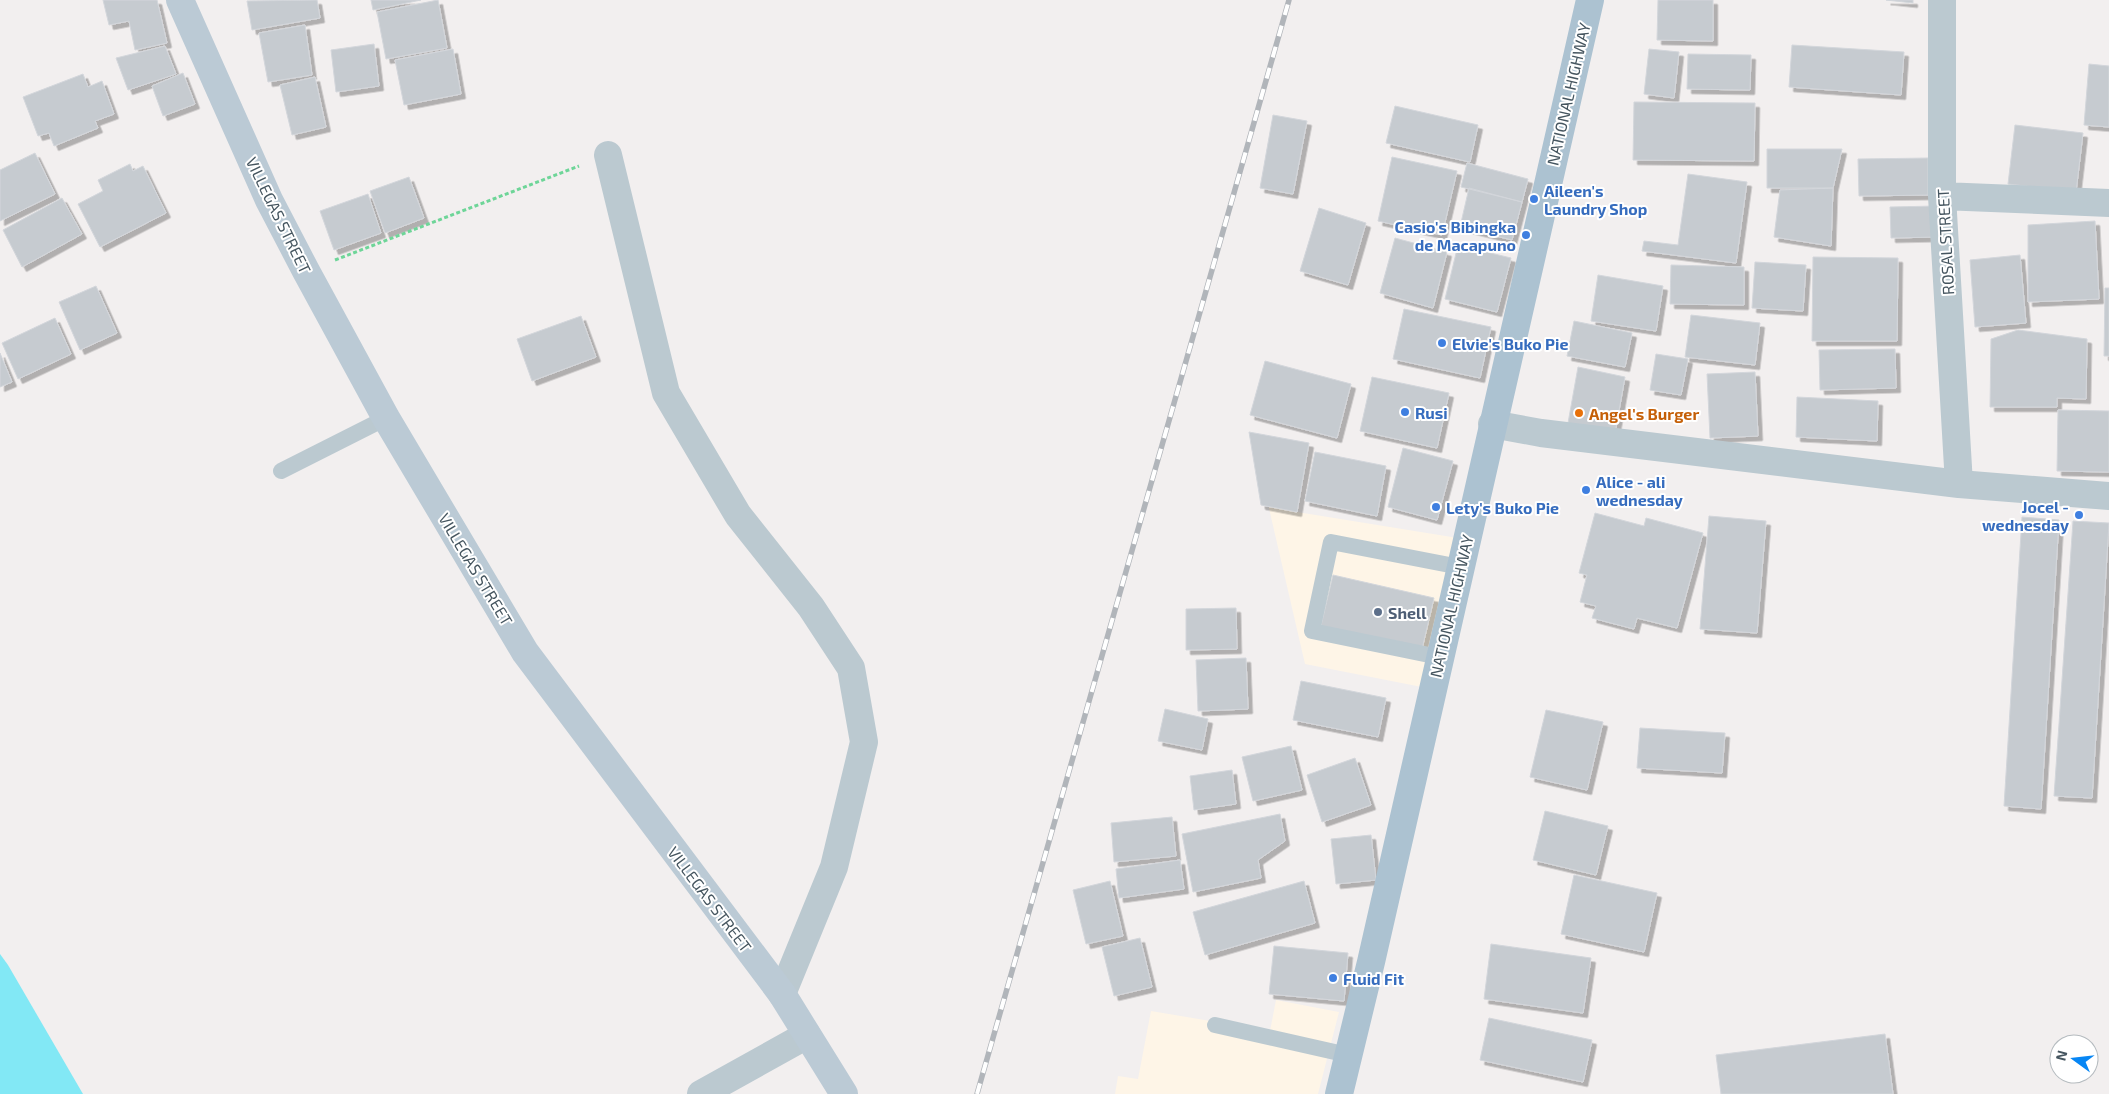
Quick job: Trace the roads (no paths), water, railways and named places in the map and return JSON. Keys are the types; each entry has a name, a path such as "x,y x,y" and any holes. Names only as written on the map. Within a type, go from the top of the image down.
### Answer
{"main road":[{"name":"NATIONAL HIGHWAY","path":"1338,1094 1590,0"}],"street":[{"name":"VILLEGAS STREET","path":"180,0 269,200 306,271 386,418 525,652 782,994 844,1094"},
{"name":"ROSAL STREET","path":"1942,0 1942,196 1959,484"},
{"path":"608,155 666,393 738,515 811,607 851,668 864,742 834,867 782,994"},
{"path":"1942,196 2109,203"},
{"path":"1492,424 1541,433 1959,484 2109,496"},
{"path":"701,1094 807,1035"}],"lane":[{"path":"281,471 386,418"},
{"path":"1439,657 1312,631 1331,542 1460,567"},
{"path":"1215,1024 1348,1055"}],"water":[{"path":"0,954 8,965 83,1094 0,1094"}],"railway":[{"path":"977,1094 1289,0"}],"place":[{"name":"Aileen's Laundry Shop","path":"1534,199"},
{"name":"Casio's Bibingka de Macapuno","path":"1526,235"},
{"name":"Elvie's Buko Pie","path":"1442,343"},
{"name":"Rusi","path":"1405,412"},
{"name":"Angel's Burger","path":"1579,413"},
{"name":"Alice - ali wednesday","path":"1586,490"},
{"name":"Lety's Buko Pie","path":"1436,507"},
{"name":"Jocel - wednesday","path":"2079,515"},
{"name":"Shell","path":"1378,612"},
{"name":"Fluid Fit","path":"1333,978"}]}
